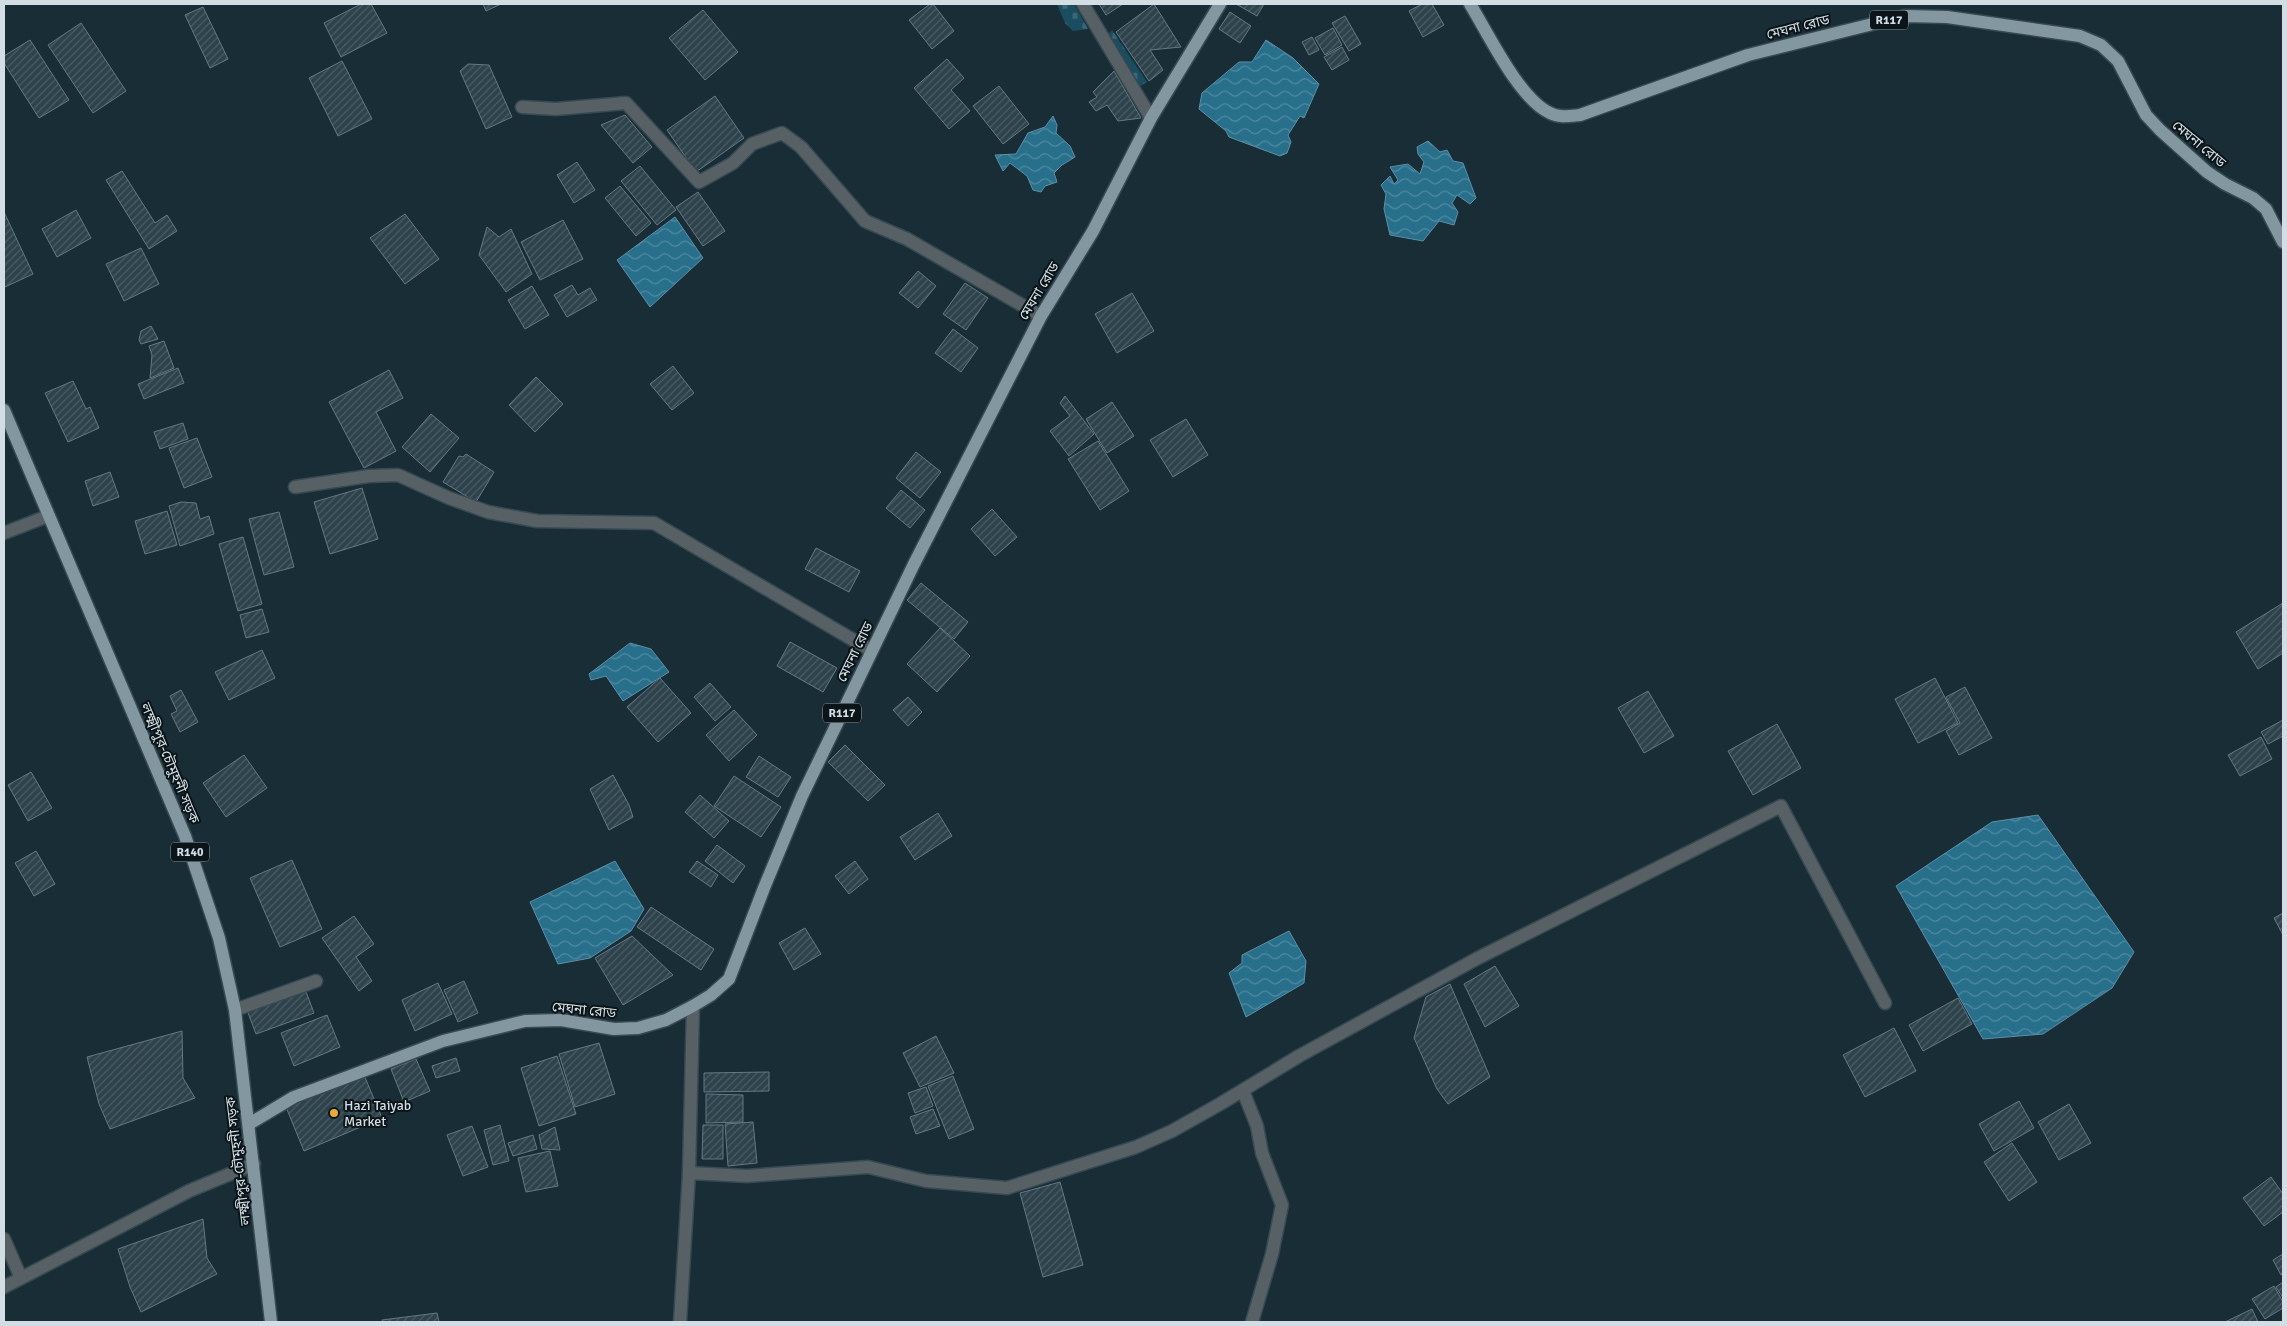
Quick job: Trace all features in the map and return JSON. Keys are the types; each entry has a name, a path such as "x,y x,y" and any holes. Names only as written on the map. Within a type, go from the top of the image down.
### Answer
{"main road":[{"name":"মেঘনা রোড","path":"249,1124 294,1097 443,1041 525,1022 561,1020 614,1029 638,1028 666,1020 693,1006 711,995 729,979 802,796 872,652 1041,316 1093,231 1151,118 1220,4"},
{"name":"মেঘনা রোড","path":"1470,4 1518,83 1533,101 1550,114 1564,117 1580,115 1748,55 1905,16 1947,16 2080,36 2101,45 2118,61 2146,115 2160,130 2207,172 2225,184 2253,198 2266,209 2283,242"},
{"name":"লক্ষ্মীপুর-চৌমুহনী সড়ক","path":"4,410 185,836 219,938 236,1010 271,1322"}],"street":[{"path":"1083,4 1151,118"},
{"path":"522,107 556,109 626,103 699,182 733,163 752,144 782,134 801,147 866,221 907,239 1041,316"},
{"path":"295,486 369,476 398,475 449,498 488,512 537,521 654,523 872,652"},
{"path":"4,533 48,516"},
{"path":"689,1173 747,1176 868,1167 926,1182 1007,1188 1136,1146 1172,1130 1243,1091 1299,1056 1478,958 1781,806 1885,1004"},
{"path":"236,1010 316,981"},
{"path":"680,1322 689,1173 693,1006"},
{"path":"1243,1091 1257,1126 1262,1153 1282,1206 1272,1254 1252,1322"},
{"path":"4,1287 189,1191 254,1164"},
{"path":"4,1239 22,1278"}],"green space":[{"path":"1057,4 1074,4 1088,29 1073,31 1065,23"},
{"path":"1112,30 1147,82 1137,88 1106,37"}],"water":[{"path":"1266,40 1293,58 1319,84 1304,118 1300,116 1288,135 1291,142 1287,153 1280,156 1229,137 1226,131 1199,109 1202,93 1239,62 1252,62"},
{"path":"1053,116 1057,125 1056,133 1070,146 1075,157 1062,165 1054,173 1057,182 1045,186 1041,192 1033,190 1027,176 1010,163 1003,171 995,155 1016,154 1028,133 1045,127"},
{"path":"1428,141 1440,152 1447,150 1453,161 1463,163 1476,198 1470,204 1457,195 1452,203 1458,212 1454,225 1439,221 1423,241 1390,235 1384,209 1386,194 1381,185 1390,176 1394,184 1398,180 1390,167 1408,164 1420,174 1424,162 1418,154 1417,147"},
{"path":"675,217 703,258 650,307 617,260"},
{"path":"630,643 651,649 669,672 623,701 606,676 591,680 589,674"},
{"path":"2038,815 2134,952 2112,988 2043,1034 1983,1039 1896,886 1992,822"},
{"path":"615,861 644,909 631,931 590,958 558,964 530,902"},
{"path":"1289,931 1306,961 1304,983 1246,1017 1229,973 1242,963 1242,955"}],"building":[{"path":"361,4 371,4 387,33 341,57 324,23"},
{"path":"483,4 501,4 486,11"},
{"path":"930,4 933,4 954,31 932,49 909,20"},
{"path":"1099,4 1123,4 1106,15"},
{"path":"1154,4 1181,47 1150,50 1163,70 1149,81 1116,32"},
{"path":"1236,4 1264,4 1257,16"},
{"path":"1422,4 1432,4 1444,25 1423,37 1409,11"},
{"path":"203,7 228,59 210,68 185,15"},
{"path":"703,10 738,52 705,80 669,38"},
{"path":"1230,12 1251,26 1240,43 1219,29"},
{"path":"1345,16 1361,44 1349,51 1332,23"},
{"path":"81,23 126,91 93,113 48,45"},
{"path":"1333,28 1342,45 1325,55 1315,38"},
{"path":"1312,37 1319,50 1309,55 1302,42"},
{"path":"30,40 69,100 39,118 4,63 4,56"},
{"path":"1342,47 1349,60 1332,70 1324,57"},
{"path":"947,59 964,78 951,90 970,111 949,129 914,88"},
{"path":"342,61 372,119 338,136 309,78"},
{"path":"468,64 489,65 512,117 486,129 460,71"},
{"path":"1114,71 1141,118 1118,121 1107,105 1096,111 1089,102 1097,97 1093,92"},
{"path":"999,86 1029,124 1003,144 973,106"},
{"path":"715,96 744,138 696,172 667,130"},
{"path":"625,115 652,147 633,163 601,125"},
{"path":"577,162 595,190 574,203 557,175"},
{"path":"640,166 676,210 657,225 621,181"},
{"path":"122,171 155,223 167,215 177,231 149,249 106,180"},
{"path":"620,186 651,223 636,236 605,198"},
{"path":"698,192 725,231 703,246 676,207"},
{"path":"76,210 91,238 57,257 42,229"},
{"path":"4,212 33,274 5,287 4,284"},
{"path":"405,214 439,259 405,284 370,238"},
{"path":"563,220 583,259 540,280 521,242"},
{"path":"487,227 499,237 511,229 532,274 506,292 479,255"},
{"path":"141,248 159,284 124,301 106,264"},
{"path":"918,271 936,286 918,308 899,293"},
{"path":"965,283 988,298 966,330 943,314"},
{"path":"572,285 578,295 590,288 597,300 567,317 554,295"},
{"path":"532,286 549,315 525,329 508,300"},
{"path":"1132,293 1154,331 1117,353 1095,314"},
{"path":"151,326 158,339 141,344 139,340 141,331"},
{"path":"953,329 978,348 961,372 935,353"},
{"path":"164,341 174,368 150,378 152,355 149,346"},
{"path":"673,366 694,393 672,410 650,384"},
{"path":"178,368 184,383 144,399 138,384"},
{"path":"389,370 403,398 376,412 396,451 364,468 329,402"},
{"path":"536,377 563,404 535,432 509,405"},
{"path":"73,381 86,409 90,407 99,428 68,442 45,393"},
{"path":"1065,396 1094,434 1069,456 1050,431 1070,416 1060,403"},
{"path":"1112,402 1134,436 1107,453 1086,419"},
{"path":"431,414 459,438 430,472 402,447"},
{"path":"1186,419 1208,455 1173,477 1150,440"},
{"path":"183,423 188,439 160,449 154,432"},
{"path":"197,438 212,477 184,488 169,448"},
{"path":"1098,441 1129,491 1100,510 1068,459"},
{"path":"916,452 941,472 920,498 896,478"},
{"path":"466,454 494,472 476,502 443,482 459,456 463,457"},
{"path":"110,472 119,497 93,506 85,481"},
{"path":"362,488 378,539 330,554 314,502"},
{"path":"901,490 925,510 910,528 886,508"},
{"path":"181,502 196,503 200,519 209,516 214,534 180,546 169,506"},
{"path":"992,509 1017,537 995,556 971,529"},
{"path":"167,511 177,545 145,554 135,521"},
{"path":"279,512 294,567 264,575 249,519"},
{"path":"243,537 262,604 238,611 219,544"},
{"path":"816,548 860,571 849,592 805,569"},
{"path":"921,583 968,622 954,639 907,600"},
{"path":"2283,603 2283,653 2258,669 2236,632"},
{"path":"262,609 269,632 246,638 240,615"},
{"path":"940,628 970,656 937,692 907,664"},
{"path":"790,642 837,668 823,692 777,666"},
{"path":"262,650 275,678 229,700 215,672"},
{"path":"660,678 691,713 658,742 627,707"},
{"path":"1935,678 1958,723 1918,743 1895,699"},
{"path":"710,683 731,707 715,721 694,697"},
{"path":"1965,687 1992,738 1959,755 1946,731 1960,723 1946,697"},
{"path":"181,690 198,722 180,732 171,714 177,711 170,696"},
{"path":"1648,691 1674,736 1644,753 1618,708"},
{"path":"908,697 922,712 908,726 893,710"},
{"path":"734,710 757,735 729,761 706,735"},
{"path":"2283,720 2283,736 2268,744 2261,732"},
{"path":"1777,724 1801,768 1753,795 1728,751"},
{"path":"2261,737 2272,759 2240,776 2228,755"},
{"path":"845,745 885,785 868,801 828,762"},
{"path":"244,755 267,788 226,817 203,783"},
{"path":"759,756 791,777 778,797 746,777"},
{"path":"31,772 52,808 28,821 8,785"},
{"path":"613,775 629,805 633,817 609,830 590,789"},
{"path":"734,776 781,807 761,837 714,806"},
{"path":"700,795 729,821 714,838 685,812"},
{"path":"938,813 952,836 915,860 900,837"},
{"path":"717,845 745,866 733,883 705,861"},
{"path":"36,851 55,884 34,896 15,863"},
{"path":"292,860 322,929 280,947 250,878"},
{"path":"697,861 718,875 711,887 689,872"},
{"path":"855,861 868,879 849,894 835,876"},
{"path":"651,907 714,949 701,970 637,927"},
{"path":"2283,913 2283,935 2274,918"},
{"path":"354,916 374,944 356,957 372,981 359,991 322,938"},
{"path":"805,928 821,954 794,970 779,943"},
{"path":"632,936 673,975 623,1005 595,958"},
{"path":"1495,966 1519,1006 1485,1027 1464,984"},
{"path":"302,981 314,1013 256,1034 244,1002"},
{"path":"464,981 478,1013 458,1022 444,990"},
{"path":"438,983 452,1014 415,1031 402,1000"},
{"path":"1450,984 1490,1077 1448,1104 1437,1089 1414,1038 1426,997"},
{"path":"1958,998 1972,1024 1923,1051 1909,1025"},
{"path":"327,1015 340,1047 294,1066 281,1033"},
{"path":"1894,1028 1916,1071 1865,1097 1843,1055"},
{"path":"182,1031 183,1078 195,1098 110,1129 99,1104 87,1057"},
{"path":"936,1036 954,1073 920,1087 903,1053"},
{"path":"599,1043 615,1094 575,1107 559,1054"},
{"path":"557,1056 576,1114 539,1126 521,1068"},
{"path":"456,1058 460,1071 436,1078 432,1066"},
{"path":"416,1059 430,1091 404,1102 391,1069"},
{"path":"769,1072 769,1091 704,1092 704,1073"},
{"name":"Hazi Taiyab Market","path":"364,1075 382,1118 304,1151 286,1107"},
{"path":"953,1076 974,1129 949,1139 928,1086"},
{"path":"926,1087 933,1106 915,1113 908,1093"},
{"path":"706,1094 743,1095 743,1122 706,1123"},
{"path":"2019,1101 2034,1128 1994,1151 1979,1124"},
{"path":"2069,1104 2091,1143 2059,1160 2038,1122"},
{"path":"933,1109 940,1126 916,1134 910,1117"},
{"path":"753,1122 757,1163 728,1166 725,1124"},
{"path":"500,1125 509,1161 493,1165 484,1130"},
{"path":"703,1125 723,1125 723,1159 702,1159"},
{"path":"472,1126 488,1167 463,1176 447,1135"},
{"path":"555,1127 560,1150 542,1149 539,1135"},
{"path":"533,1135 537,1149 513,1156 508,1143"},
{"path":"2012,1143 2037,1182 2009,1201 1984,1162"},
{"path":"550,1151 558,1186 526,1192 518,1158"},
{"path":"2271,1177 2283,1194 2283,1212 2264,1226 2243,1198"},
{"path":"1060,1182 1083,1265 1043,1277 1020,1193"},
{"path":"203,1219 207,1258 217,1274 141,1312 130,1287 118,1249"},
{"path":"2283,1254 2283,1274 2281,1275 2273,1260"},
{"path":"2283,1282 2283,1298 2276,1287"},
{"path":"2274,1286 2283,1302 2283,1308 2265,1319 2252,1299"},
{"path":"2252,1309 2258,1322 2225,1322"},
{"path":"437,1313 439,1322 383,1322 382,1320"}],"place":[{"name":"Hazi Taiyab Market","path":"334,1113"}]}
